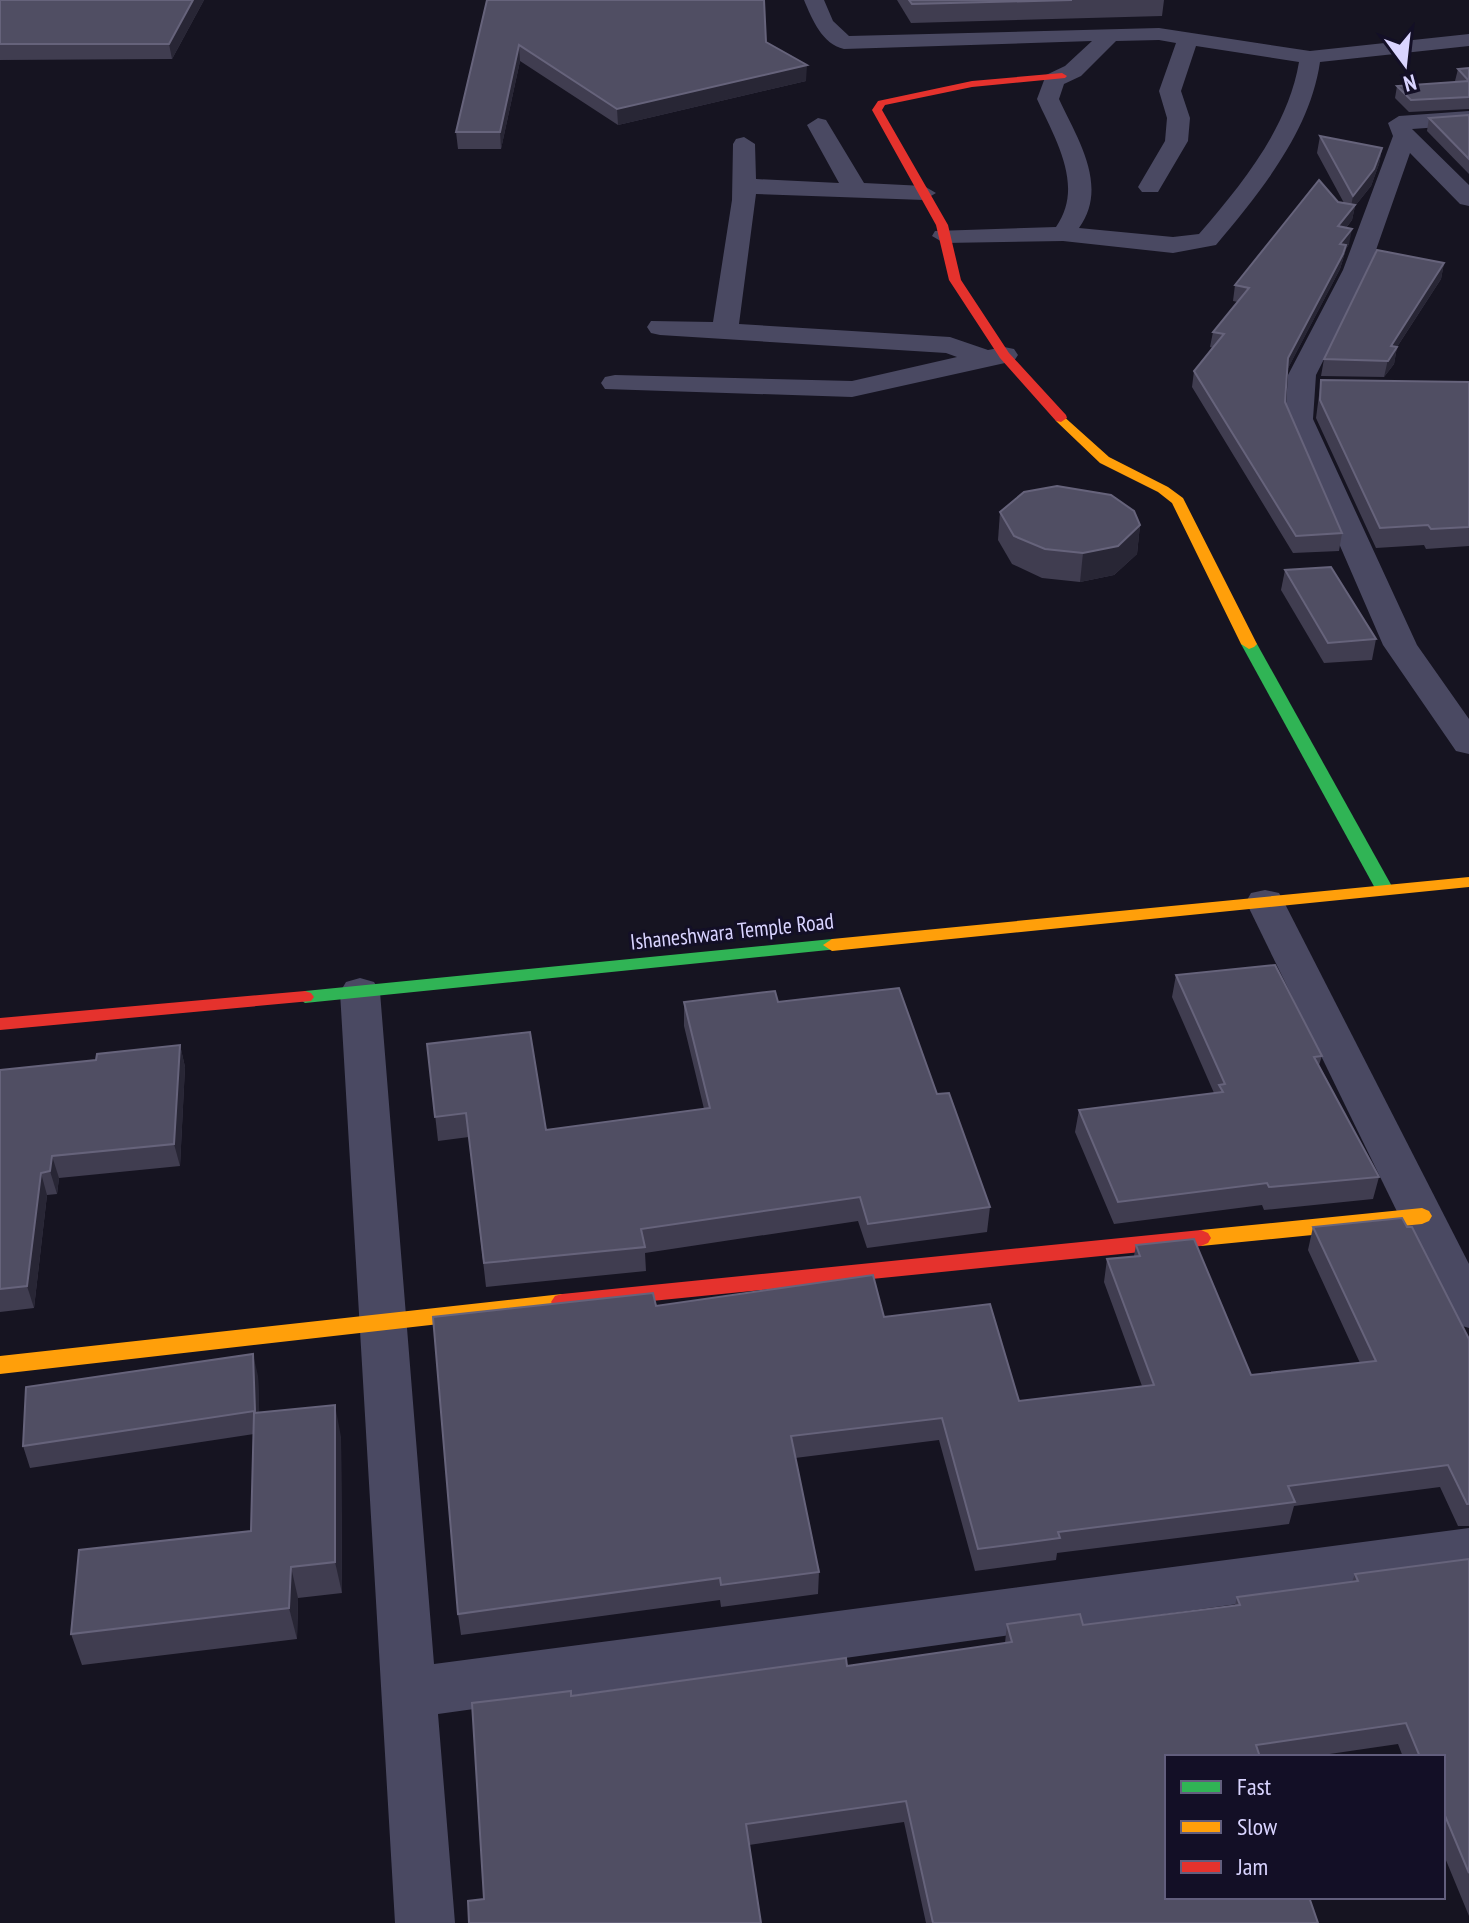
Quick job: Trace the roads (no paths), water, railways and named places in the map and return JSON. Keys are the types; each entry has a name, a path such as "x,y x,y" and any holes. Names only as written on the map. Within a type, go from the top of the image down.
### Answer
{"street":[{"path":"814,0 824,24 844,43 917,38 1159,34 1310,57 1469,40"},
{"path":"1063,234 1077,214 1080,170 1048,99 1054,80 1073,71 1110,35"},
{"path":"1150,187 1171,157 1182,117 1170,91 1188,39"},
{"path":"944,236 1063,234 1173,245 1207,240 1251,188 1304,96 1310,57"},
{"path":"1062,76 1019,76 962,84 877,106 924,193 944,236 955,280 995,357 1087,446 1112,465 1166,490 1178,501 1197,533 1260,667 1385,890"},
{"path":"1469,118 1399,123 1399,129 1469,199"},
{"path":"818,125 831,153 857,191"},
{"path":"1405,135 1356,270 1307,365 1314,387 1299,419 1400,645 1469,743"},
{"path":"725,331 744,186 744,144"},
{"path":"744,186 924,193"},
{"path":"660,327 950,345 995,357"},
{"path":"615,383 852,389 995,357"},
{"name":"Ishaneshwara Temple Road","path":"0,1024 360,992 1469,882"},
{"path":"1265,902 1469,1310"},
{"path":"360,992 425,1923"},
{"path":"0,1365 383,1320 1422,1216"},
{"path":"408,1693 1469,1550"}]}
